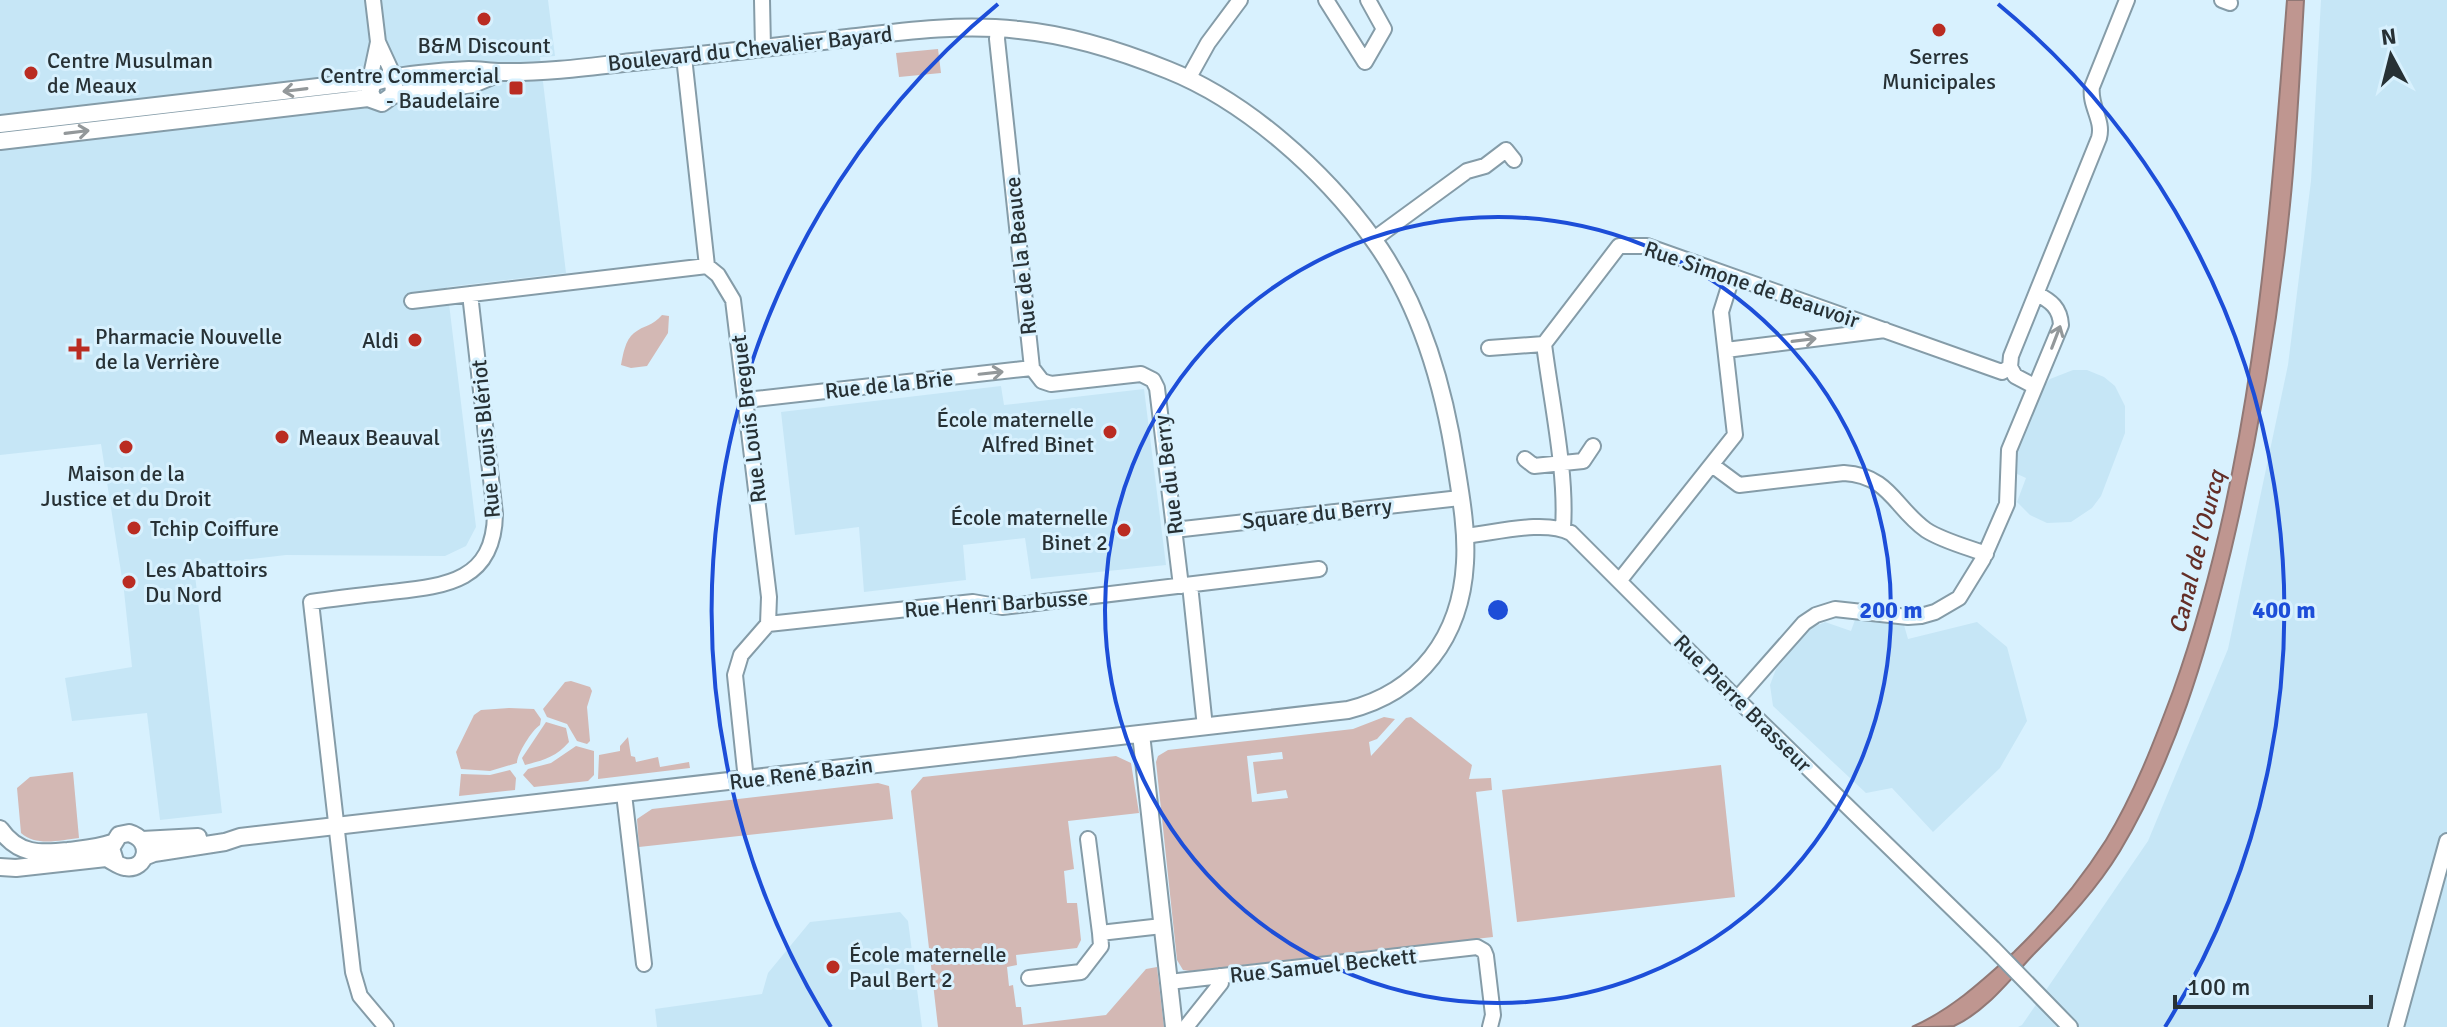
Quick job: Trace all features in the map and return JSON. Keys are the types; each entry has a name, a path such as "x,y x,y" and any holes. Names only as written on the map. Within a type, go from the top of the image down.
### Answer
{"street":[{"path":"373,0 378,42 390,68 380,88"},
{"path":"762,0 763,48"},
{"path":"1188,79 1208,43 1240,0"},
{"path":"1335,2 1365,62 1384,29 1368,0"},
{"path":"2010,367 2011,356 2099,138 2100,123 2092,101 2092,87 2127,0"},
{"name":"Boulevard du Chevalier Bayard","path":"0,141 241,112 380,88 473,84 502,72 684,57 927,29 998,28 1090,43 1188,79 1239,110 1296,154 1374,239"},
{"name":"Rue de la Beauce","path":"998,28 1032,368"},
{"path":"412,301 707,266 684,57"},
{"name":"Boulevard du Chevalier Bayard","path":"0,124 355,83 367,82 380,88"},
{"name":"Boulevard du Chevalier Bayard","path":"0,115 52,109 97,113"},
{"path":"1374,239 1467,171 1485,166 1506,150 1514,160"},
{"name":"Rue René Bazin","path":"143,848 154,853 240,837 1333,713 1361,707 1404,685 1439,648 1454,619 1462,588 1465,536 1451,429 1436,369 1408,299 1374,239"},
{"name":"Rue Simone de Beauvoir","path":"1544,344 1619,246 1647,246 2002,372 2010,367 2015,376 2034,386"},
{"name":"Rue Louis Breguet","path":"707,266 718,275 733,300 769,597 768,624"},
{"path":"1620,580 1735,435 1721,312 1732,277"},
{"name":"Rue Louis Blériot","path":"335,826 311,602 456,582 477,566 487,551 493,532 495,514 470,294"},
{"path":"1737,699 1804,623 1816,615 1847,609 1908,617 1935,612 1959,598 1986,554 2007,504 2009,450 2061,325 2056,308 2037,294"},
{"path":"1726,350 1888,329"},
{"path":"1465,536 1545,527 1563,528 1560,464 1544,344 1489,348"},
{"name":"Rue du Berry","path":"1032,368 1042,381 1051,384 1141,374 1153,380 1157,388 1174,530 1186,585 1205,727"},
{"name":"Rue de la Brie","path":"746,400 1032,368"},
{"path":"1525,459 1534,466 1583,461 1593,446"},
{"path":"1712,465 1739,485 1858,474 1881,484 1927,530 1986,554"},
{"name":"Square du Berry","path":"1174,530 1460,498"},
{"name":"Rue Pierre Brasseur","path":"1563,528 1577,537 2070,1027"},
{"name":"Rue Henri Barbusse","path":"768,624 973,602 1002,607 1319,569"},
{"path":"746,780 735,675 741,655 768,624"},
{"path":"1141,734 1174,1027"},
{"path":"624,794 644,964"},
{"path":"335,826 353,972 360,996 386,1027"},
{"path":"0,829 14,845 34,853 84,849 112,843 124,833 134,834 143,848 136,865 119,865 111,853 112,843"},
{"path":"1029,978 1081,972 1101,946 1088,839"},
{"path":"2396,1027 2447,841"},
{"path":"0,867 106,858 115,861"},
{"path":"1100,933 1162,926"},
{"name":"Rue Samuel Beckett","path":"1169,982 1477,947 1486,956 1493,1015 1490,1027"},
{"path":"1186,1027 1221,983 1220,976"}],"shaded area":[{"path":"0,0 548,0 555,56 540,57 566,273 447,287 476,527 466,546 445,556 286,555 194,566 222,813 160,820 147,713 72,721 65,678 132,667 124,591 101,444 0,455"},
{"path":"2287,0 2304,0 2292,179 2280,292 2241,508 2211,628 2187,705 2140,816 2111,865 2080,905 1998,993 1966,1020 1954,1026 1912,1027 1953,1003 2014,952 2075,884 2106,840 2126,804 2173,691 2200,607 2222,522 2239,436 2264,262"},
{"path":"2321,0 2447,0 2447,1027 2018,1027 2148,841 2228,649 2288,365 2311,181"},
{"path":"938,49 941,73 899,77 896,53"},
{"path":"662,315 669,316 668,333 647,366 631,368 621,365 631,336"},
{"path":"2073,370 2087,370 2115,386 2125,406 2125,433 2101,496 2092,508 2071,522 2047,523 2030,515 2017,502 2026,478 2015,473 2016,453 2040,391 2050,379"},
{"path":"1001,386 1004,405 1144,389 1166,565 1031,579 1025,538 963,545 966,580 864,592 859,527 795,535 781,412"},
{"path":"1856,617 1904,625 1908,639 1977,622 2007,647 2027,721 2000,768 1933,832 1892,788 1866,793 1773,706 1770,685 1776,669 1809,629 1825,622 1851,631"},
{"path":"565,682 590,687 592,691 587,707 590,741 587,744 577,741 567,724 547,717 543,709"},
{"path":"534,709 541,719 540,725 522,748 517,763 490,771 461,769 456,752 474,715 481,710"},
{"path":"1384,717 1395,719 1377,739 1369,742 1371,756 1406,718 1411,717 1472,765 1469,779 1491,778 1492,790 1476,792 1493,937 1183,970 1177,960 1156,762 1158,756 1168,750 1353,729","holes":["1282,752 1283,759 1253,762 1257,794 1286,790 1288,798 1252,802 1247,756"]},
{"path":"546,722 566,728 569,742 549,757 525,765 522,758"},
{"path":"628,737 631,756 635,757 636,762 658,757 660,767 689,762 690,768 598,779 599,755 620,751 620,746"},
{"path":"576,746 594,751 594,775 588,781 534,787 523,775 528,769 551,763"},
{"path":"1116,756 1131,763 1139,813 1068,821 1074,869 1064,871 1067,903 1077,903 1081,940 1077,948 1016,955 1017,965 1007,967 1009,986 1013,985 1016,1007 1021,1007 1023,1025 1106,1015 1146,969 1157,967 1164,1027 938,1027 911,791 923,777"},
{"path":"1721,765 1735,897 1517,922 1502,790"},
{"path":"510,770 516,778 515,790 459,796 461,774 490,775"},
{"path":"73,772 79,838 41,841 21,833 17,788 30,777"},
{"path":"878,783 889,786 893,819 639,847 637,819 652,809"},
{"path":"900,912 908,921 922,1027 657,1027 655,1009 762,994 768,973 810,922"}],"place":[{"name":"B&M Discount","path":"484,19"},
{"name":"Serres Municipales","path":"1939,30"},
{"name":"Centre Musulman de Meaux","path":"31,73"},
{"name":"Centre Commercial - Baudelaire","path":"516,88"},
{"name":"Aldi","path":"415,340"},
{"name":"Pharmacie Nouvelle de la Verrière","path":"79,349"},
{"name":"École maternelle Alfred Binet","path":"1110,432"},
{"name":"Meaux Beauval","path":"282,437"},
{"name":"Maison de la Justice et du Droit","path":"126,447"},
{"name":"Tchip Coiffure","path":"134,528"},
{"name":"École maternelle Binet 2","path":"1124,530"},
{"name":"Les Abattoirs Du Nord","path":"129,582"},
{"name":"École maternelle Paul Bert 2","path":"833,967"}],"water label":[{"name":"Canal de l'Ourcq","path":"2197,552"}]}
